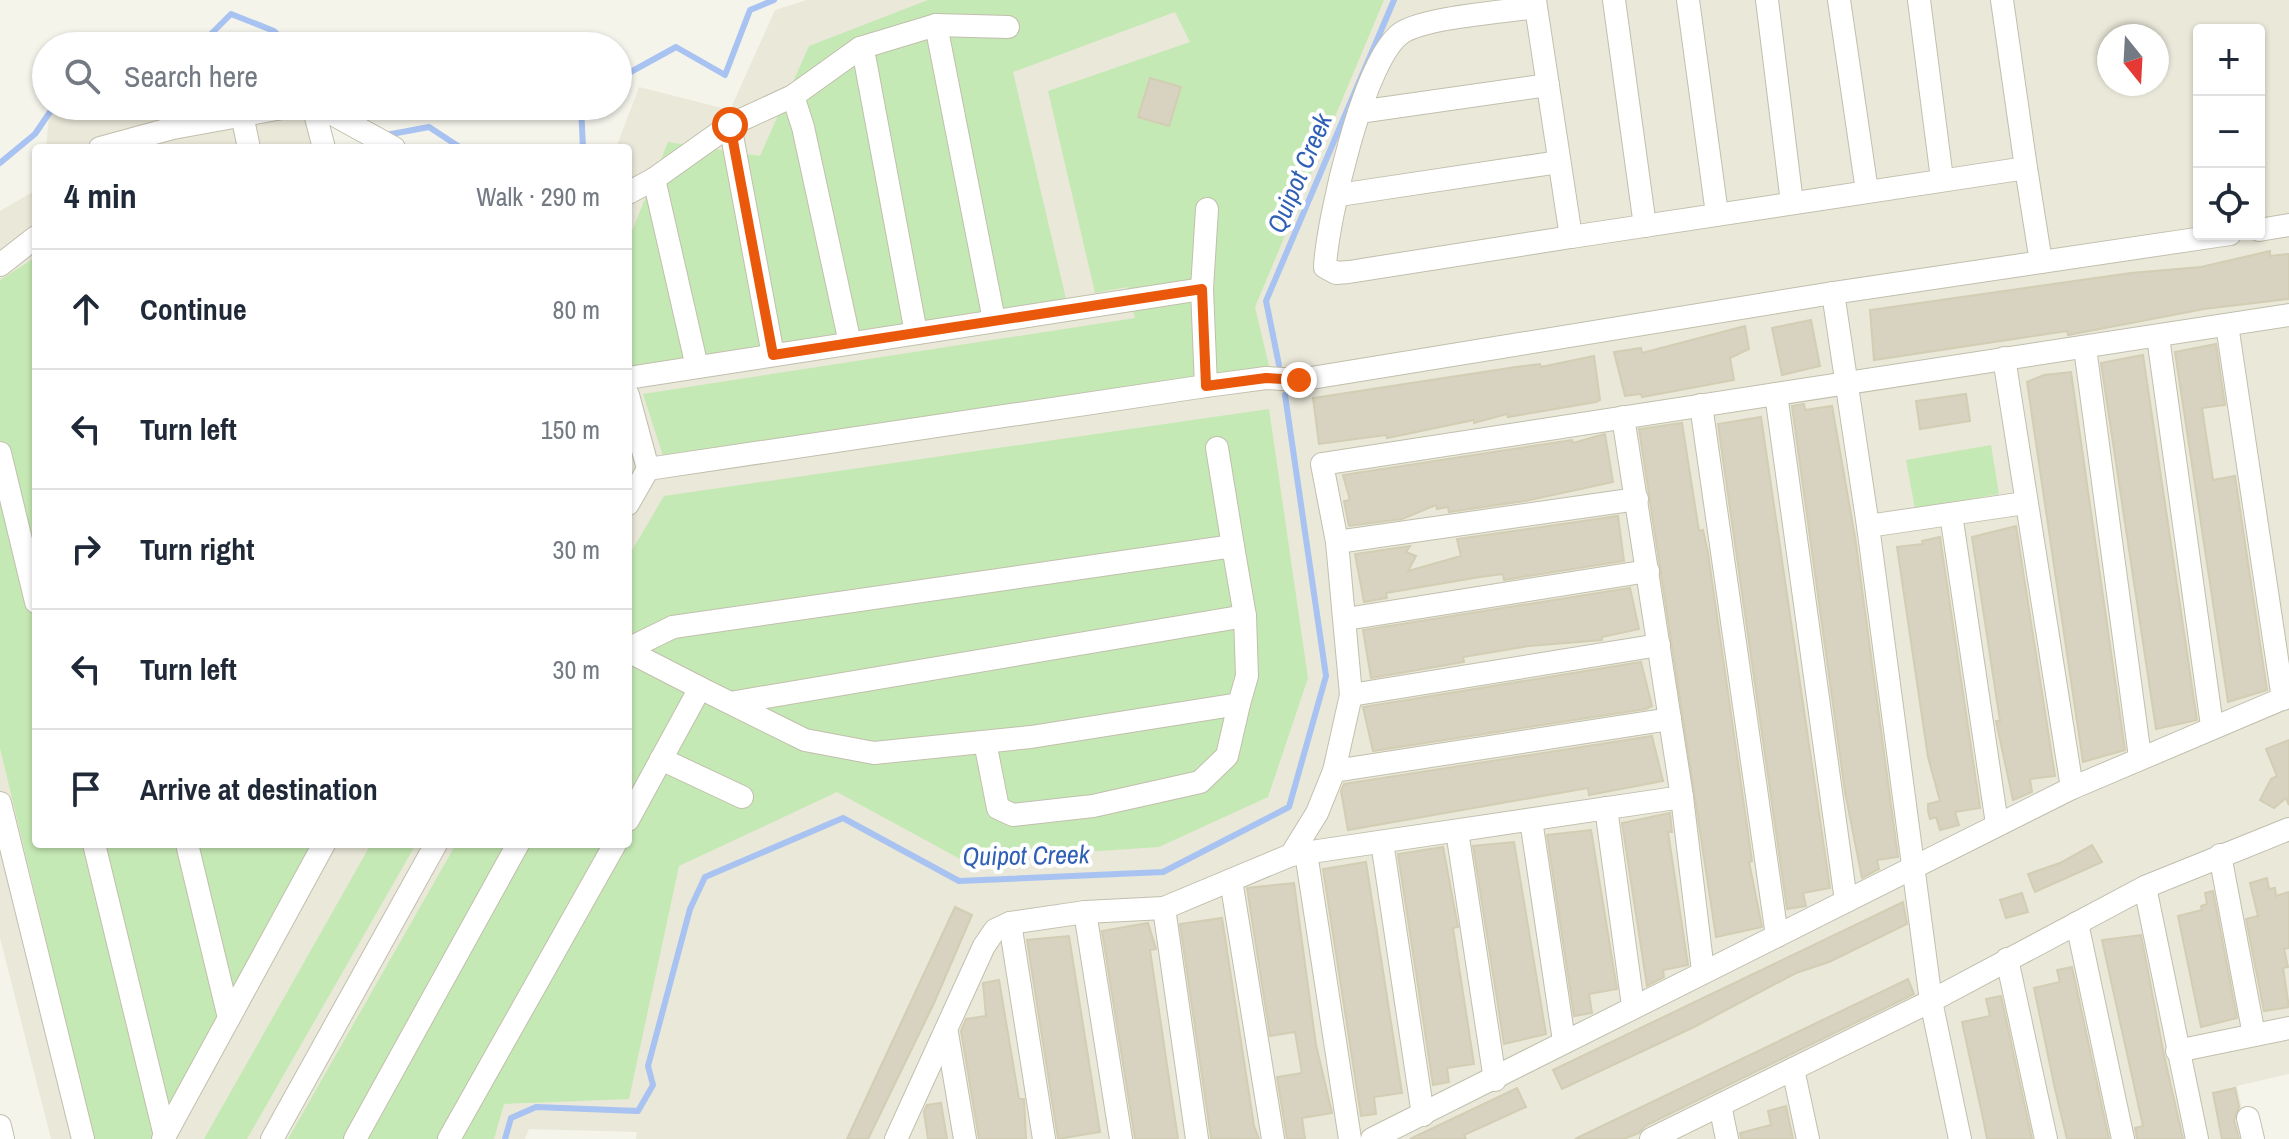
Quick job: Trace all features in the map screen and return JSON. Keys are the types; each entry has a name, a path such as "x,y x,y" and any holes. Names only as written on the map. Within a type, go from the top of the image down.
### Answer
{"street":[{"path":"1614,0 1645,226"},
{"path":"1688,0 1717,214"},
{"path":"1767,0 1792,203"},
{"path":"1839,0 1867,191"},
{"path":"1919,0 1942,179"},
{"path":"2002,0 2041,262"},
{"path":"1571,237 1535,4 1404,32 1386,48 1359,112 1339,195 1325,267 1336,273 2026,168"},
{"path":"936,25 994,320"},
{"path":"632,191 654,179 730,125 793,96 860,48 936,25 1008,27"},
{"path":"860,48 865,60 916,333"},
{"path":"1359,112 1548,85"},
{"path":"793,96 850,343"},
{"path":"130,144 176,138 228,120"},
{"path":"243,120 248,144"},
{"path":"318,120 323,144"},
{"path":"341,120 386,144"},
{"path":"730,125 773,355"},
{"path":"1339,195 1559,162"},
{"path":"654,179 697,367"},
{"path":"1206,386 1202,289 1207,209"},
{"path":"2265,229 2289,225"},
{"path":"648,469 1206,386 1266,378 1299,380 1833,293 2193,239"},
{"path":"0,265 32,240"},
{"path":"632,377 1202,289"},
{"path":"1833,293 1868,526 1931,1001 1960,1139"},
{"path":"1350,1139 1299,854 1334,771 1351,695 1337,542 1322,464 2289,315"},
{"path":"1372,1139 1495,1080 1564,1041 1997,824 2140,757 2286,697 2227,325"},
{"path":"2158,337 2212,726"},
{"path":"2085,348 2140,757"},
{"path":"2004,358 2072,788"},
{"path":"1776,394 1846,901"},
{"path":"1701,405 1777,936"},
{"path":"632,410 648,469 632,497"},
{"path":"1623,417 1682,797 1703,971"},
{"path":"985,742 998,808 1013,815 1093,806 1200,782 1227,756 1247,676 1245,616 1217,448"},
{"path":"0,453 32,585"},
{"path":"1337,542 1637,499"},
{"path":"1868,526 2025,503"},
{"path":"1951,514 1997,824"},
{"path":"632,648 673,627 1233,546"},
{"path":"1346,619 1648,571"},
{"path":"730,703 1245,616"},
{"path":"1351,695 1659,645"},
{"path":"632,652 805,740 874,753 985,742 1239,704"},
{"path":"632,813 700,688"},
{"path":"1334,771 1670,719"},
{"path":"661,759 742,797"},
{"path":"896,1139 989,938 1010,923 1085,912 1164,908 1299,854 1682,797"},
{"path":"0,803 83,1139"},
{"path":"1606,808 1633,1006"},
{"path":"1531,820 1564,1041"},
{"path":"1651,1139 1931,1001 2145,887 2289,829"},
{"path":"1457,831 1495,1080"},
{"path":"1382,842 1423,1115"},
{"path":"95,848 164,1138"},
{"path":"188,848 229,1018"},
{"path":"164,1138 322,848"},
{"path":"272,1139 434,848"},
{"path":"355,1139 516,848"},
{"path":"449,1139 613,848"},
{"path":"2220,855 2254,1035"},
{"path":"1231,880 1273,1139"},
{"path":"2145,887 2197,1139"},
{"path":"1164,908 1197,1139"},
{"path":"1085,912 1121,1139"},
{"path":"1010,923 1044,1139"},
{"path":"2077,923 2123,1139"},
{"path":"2007,959 2046,1139"},
{"path":"2177,1051 2289,1028"},
{"path":"947,1033 965,1139"},
{"path":"1793,1069 1808,1139"},
{"path":"1720,1105 1727,1139"},
{"path":"0,1126 3,1139"}],"shaded area":[{"path":"807,0 2289,0 2289,1074 2237,1086 2248,1139 636,1139 637,1132 529,1129 525,1139 51,1139 0,938 0,211 32,192 32,848 632,848 632,144 618,144 627,120 632,120 632,106 639,87 730,110 775,10"},
{"path":"49,120 313,120 329,144 46,144"}],"green space":[{"path":"928,0 1384,0 1255,307 1270,370 664,459 643,394 1135,318 1127,287 1095,293 1048,91 1190,42 1175,12 1013,72 1066,299 632,367 632,231 668,142 760,156 809,46"},
{"path":"32,260 32,848 317,848 154,1139 94,1139 0,748 0,280"},
{"path":"1269,409 1308,678 1268,797 1159,847 962,860 837,792 679,866 629,1099 504,1104 494,1139 288,1139 454,848 632,848 632,550 664,496"},
{"path":"1991,445 1999,494 1915,509 1906,460"},
{"path":"369,848 414,848 247,1139 204,1139"}],"building":[{"path":"1150,78 1181,87 1169,126 1138,117"},
{"path":"2270,251 2270,256 2289,254 2289,299 2204,309 2068,335 2067,331 1874,360 1870,310 2131,273 2201,267"},
{"path":"1811,320 1820,366 1782,375 1772,328"},
{"path":"1745,326 1749,349 1730,358 1734,380 1642,397 1641,394 1625,396 1614,352 1641,348 1642,353"},
{"path":"2216,344 2225,405 2202,408 2213,480 2235,476 2267,690 2228,702 2175,352"},
{"path":"2143,355 2197,720 2156,729 2101,363"},
{"path":"1594,356 1600,400 1596,402 1508,417 1507,414 1387,438 1386,435 1319,444 1313,398 1516,367 1540,364 1541,367"},
{"path":"2071,372 2125,750 2083,762 2027,382 2044,375"},
{"path":"1966,394 1970,421 1920,429 1916,401"},
{"path":"1804,404 1805,410 1832,406 1855,537 1898,857 1877,860 1879,869 1862,878 1845,792 1792,406"},
{"path":"1761,417 1830,888 1803,893 1806,906 1787,909 1718,424"},
{"path":"1682,423 1699,531 1703,530 1708,553 1752,861 1749,862 1762,927 1716,937 1639,429"},
{"path":"1605,434 1613,482 1525,501 1449,512 1448,507 1437,509 1436,505 1402,519 1349,526 1344,501 1350,500 1343,475 1572,440 1573,443"},
{"path":"1618,516 1624,561 1504,580 1503,574 1480,577 1386,593 1387,598 1364,602 1355,554 1410,546 1406,552 1416,556 1408,571 1461,556 1457,539"},
{"path":"2016,526 2055,776 2030,779 2032,792 2013,800 1996,721 2000,721 1972,537"},
{"path":"1940,537 1980,808 1955,812 1959,825 1940,830 1936,817 1930,819 1928,811 1928,804 1940,801 1928,757 1897,547 1923,544 1922,541"},
{"path":"1630,588 1639,629 1602,637 1602,640 1529,646 1463,657 1464,662 1371,678 1363,630"},
{"path":"1641,662 1652,706 1646,709 1373,751 1363,707"},
{"path":"1652,736 1663,781 1589,795 1588,788 1348,830 1341,791 1344,784"},
{"path":"2289,740 2289,805 2286,798 2274,808 2260,800 2271,779 2277,776 2266,749"},
{"path":"1670,813 1672,832 1668,832 1688,965 1663,970 1664,977 1647,986 1622,823"},
{"path":"1591,830 1617,989 1589,994 1592,1013 1574,1016 1547,835"},
{"path":"1514,842 1546,1034 1504,1044 1473,846"},
{"path":"2092,845 2102,862 2035,892 2028,874 2060,863"},
{"path":"1443,847 1458,927 1453,928 1474,1064 1447,1068 1449,1082 1433,1085 1398,854"},
{"path":"1366,862 1402,1093 1374,1097 1376,1114 1361,1116 1323,869"},
{"path":"2267,878 2269,889 2275,888 2276,896 2289,892 2289,948 2284,949 2288,967 2283,968 2289,1007 2264,1011 2246,919 2258,916 2250,883"},
{"path":"1294,883 1316,1045 1332,1113 1302,1118 1305,1139 1287,1139 1277,1077 1302,1073 1295,1032 1270,1036 1247,888"},
{"path":"2213,891 2237,1018 2201,1027 2178,916 2202,910 2201,906 2207,904 2205,893"},
{"path":"2022,893 2028,912 2006,918 2000,900"},
{"path":"1903,902 1907,924 1829,962 1796,973 1694,1027 1562,1089 1553,1070"},
{"path":"955,907 972,915 934,1003 868,1139 847,1139"},
{"path":"1222,918 1254,1126 1259,1139 1211,1138 1180,924"},
{"path":"1148,923 1156,949 1150,950 1178,1139 1135,1139 1102,931"},
{"path":"2141,935 2183,1139 2137,1139 2135,1128 2143,1126 2102,940"},
{"path":"1069,936 1100,1132 1058,1139 1027,940"},
{"path":"2072,967 2109,1139 2067,1139 2055,1089 2034,988 2060,982 2057,970"},
{"path":"1908,979 1914,994 1645,1126 1639,1133 1624,1139 1575,1139"},
{"path":"999,980 1019,1099 1024,1099 1026,1139 979,1139 961,1031 966,1019 986,1016 983,983"},
{"path":"2001,996 2032,1139 1987,1139 1962,1022 1990,1016 1986,999"},
{"path":"1517,1088 1526,1107 1464,1135 1466,1139 1410,1139"},
{"path":"2235,1088 2239,1107 2234,1120 2239,1139 2222,1139 2213,1093"},
{"path":"941,1103 947,1139 928,1139 924,1112 927,1105"},
{"path":"1786,1106 1793,1139 1741,1139 1740,1133 1771,1125 1768,1111"}],"waterway":[{"path":"632,71 676,47 725,75 750,10 774,0"},
{"name":"Quipot Creek","path":"1279,365 1266,301 1394,0"},
{"path":"213,32 231,14 275,32"},
{"path":"0,163 35,134 44,120"},
{"path":"582,120 583,144"},
{"path":"386,135 429,127 455,144"},
{"name":"Quipot Creek","path":"505,1139 511,1118 536,1107 638,1111 653,1085 648,1066 690,909 705,877 843,818 959,881 1163,872 1289,807 1326,676 1285,395"}],"route":[{"path":"730,125 773,355 1202,289 1206,386 1266,378 1299,380"}]}
